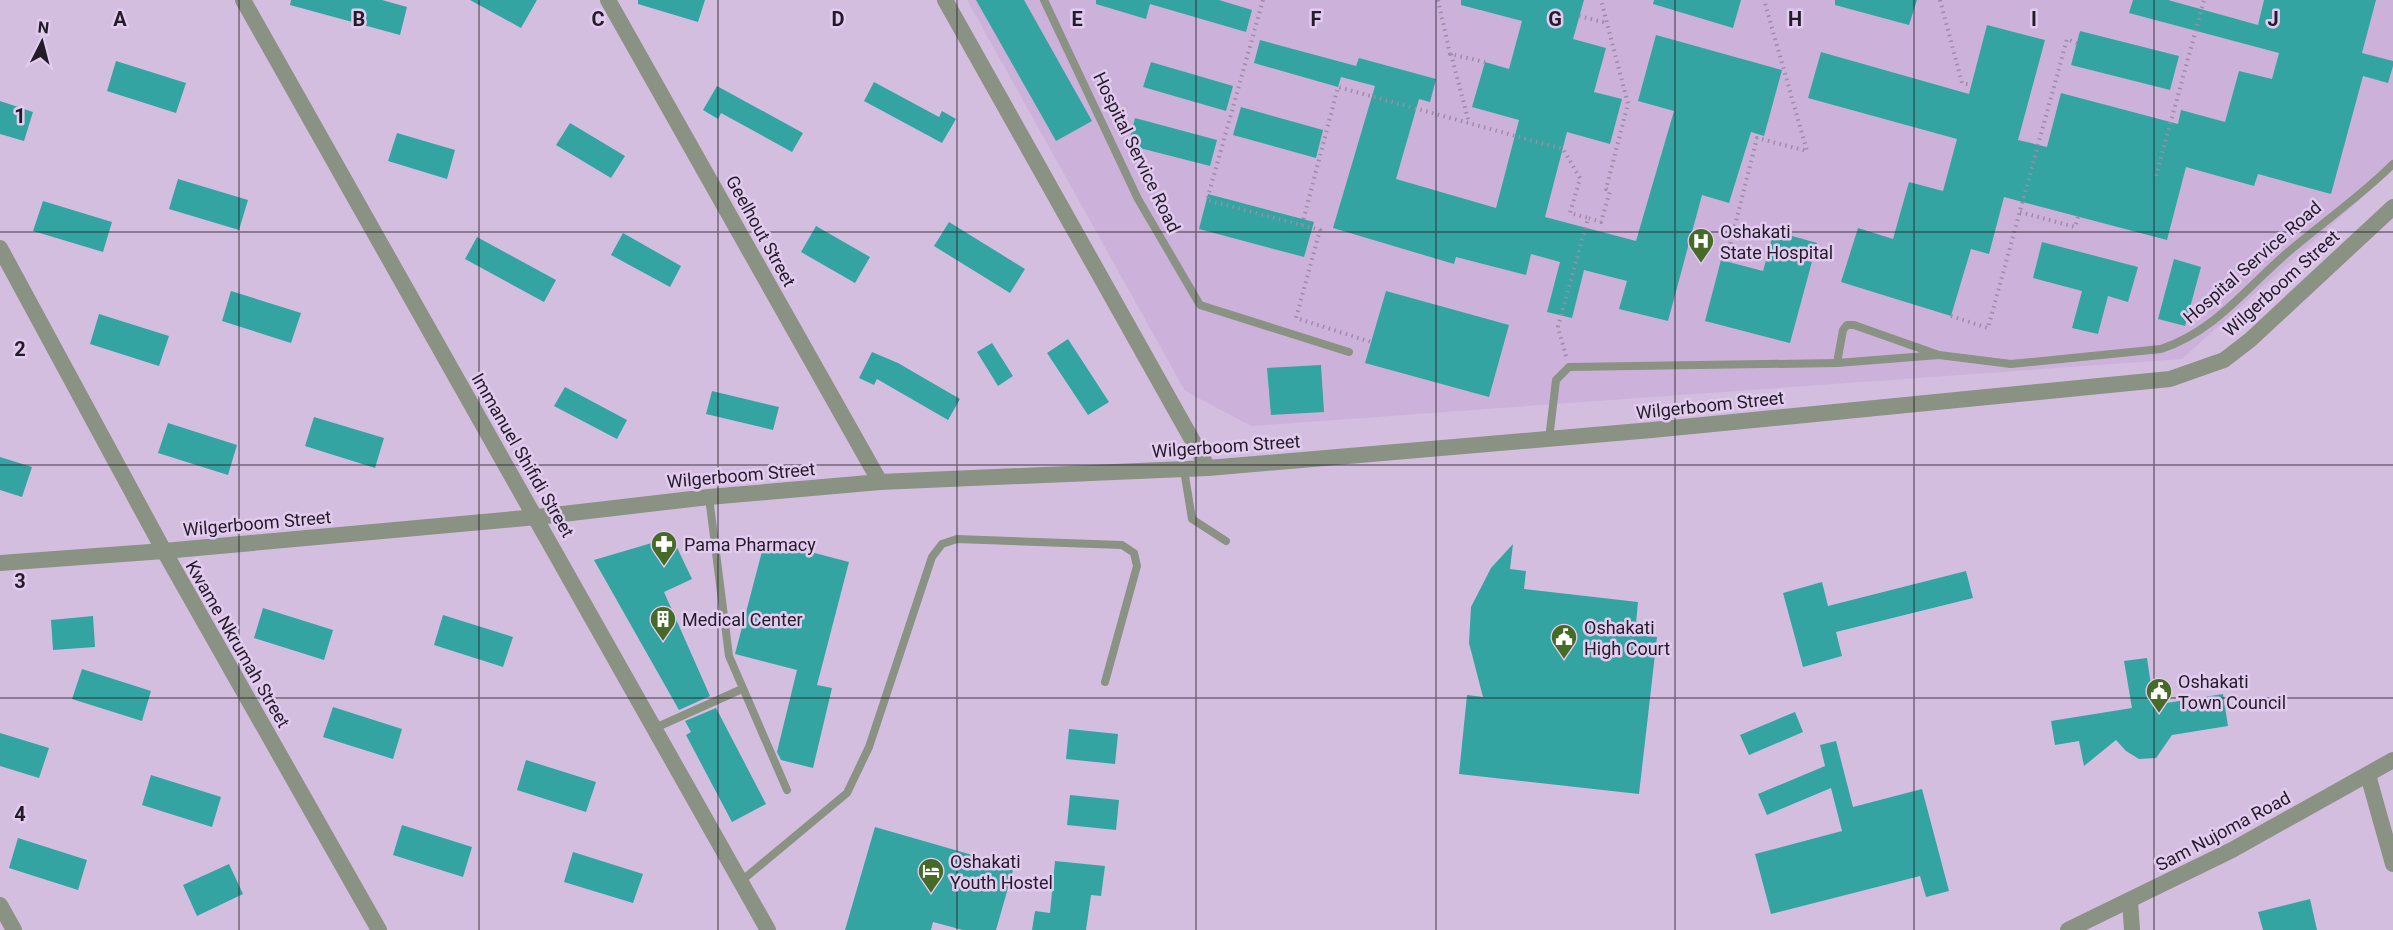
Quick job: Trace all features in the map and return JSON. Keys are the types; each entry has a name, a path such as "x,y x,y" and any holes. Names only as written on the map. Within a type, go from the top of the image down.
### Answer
{"street":[{"name":"Immanuel Shifidi Street","path":"243,0 537,517 768,930"},
{"name":"Geelhout Street","path":"608,0 880,482"},
{"path":"945,0 1208,468"},
{"name":"Wilgerboom Street","path":"0,563 164,551 537,517 709,497 880,482 1208,468 1549,439 2170,379 2224,360 2250,340 2393,207"},
{"name":"Kwame Nkrumah Street","path":"0,248 164,551 379,930"},
{"name":"Sam Nujoma Road","path":"2068,930 2232,850 2393,760"},
{"path":"2368,775 2393,864"},
{"path":"2130,901 2132,930"},
{"path":"0,905 14,930"}],"lane":[{"name":"Hospital Service Road","path":"1044,0 1138,199 1200,304 1349,352"},
{"name":"Hospital Service Road","path":"1939,355 1854,325 1847,326 1843,330 1837,363 1939,355 2011,364 2161,349 2184,341 2205,329 2286,254 2393,164"},
{"path":"1549,439 1556,380 1569,367 1837,363"},
{"path":"1184,470 1192,519 1226,541"},
{"path":"709,497 729,656 787,790"},
{"path":"740,882 847,793 869,747 932,557 942,544 957,539 1122,545 1134,553 1137,566 1105,682"},
{"path":"655,728 742,689"}],"path":[{"path":"1263,0 1207,200 1320,230 1296,318 1371,342"},
{"path":"1438,0 1469,123"},
{"path":"1302,225 1338,87 1563,149 1580,178 1570,213 1601,222 1610,191 1606,189 1628,104 1601,0"},
{"path":"1726,261 1757,138 1807,151 1764,0"},
{"path":"1940,0 1962,83 1971,85"},
{"path":"2156,176 2204,0"},
{"path":"1579,16 1607,24"},
{"path":"1951,316 1988,328 2067,39 2077,43"},
{"path":"1450,54 1485,62"},
{"path":"2020,212 2075,227 2078,217"},
{"path":"1569,367 1558,327 1588,218"}],"shaded area":[{"name":"Oshakati State Hospital","path":"967,0 2393,0 2393,170 2182,359 1251,426 1185,391"}],"building":[{"path":"291,0 382,0 407,7 400,35 290,5"},
{"path":"470,0 537,0 521,28"},
{"path":"638,0 705,0 698,22 638,4"},
{"path":"976,0 1024,0 1092,121 1056,141"},
{"path":"1096,0 1219,0 1252,10 1246,32 1150,4 1146,19 1096,4"},
{"path":"1461,0 1584,0 1573,39 1606,48 1594,92 1622,99 1610,144 1567,132 1545,217 1636,241 1674,111 1638,101 1656,35 1782,70 1764,136 1751,132 1729,203 1702,195 1668,321 1619,309 1627,281 1584,270 1572,318 1547,312 1560,262 1531,254 1526,275 1456,257 1454,264 1333,228 1375,86 1341,77 1338,87 1254,63 1260,40 1356,66 1359,58 1436,79 1430,102 1419,99 1396,179 1496,208 1519,120 1472,107 1485,62 1509,69 1522,21 1461,5"},
{"path":"1654,0 1741,0 1733,28 1653,4"},
{"path":"1835,0 1917,0 1909,25 1835,5"},
{"path":"2133,0 2168,0 2258,25 2264,0 2376,0 2362,53 2393,61 2393,66 2388,83 2363,76 2331,194 2258,174 2254,186 2186,167 2167,240 2004,197 1989,254 1971,249 1951,316 1841,282 1858,228 1893,239 1909,182 1943,191 1957,139 1808,98 1821,52 1969,94 1987,25 2045,40 2018,140 2047,147 2061,93 2178,124 2181,110 2225,122 2239,71 2272,79 2279,53 2129,13"},
{"path":"2080,31 2179,56 2170,90 2071,65"},
{"path":"116,61 186,83 176,113 107,91"},
{"path":"1151,62 1233,86 1226,111 1143,87"},
{"path":"874,82 939,117 942,111 956,119 942,143 864,101"},
{"path":"717,86 803,133 792,152 721,113 718,119 703,110"},
{"path":"0,101 33,112 24,141 0,134"},
{"path":"1241,107 1323,130 1316,158 1233,135"},
{"path":"1135,118 1217,140 1210,166 1128,145"},
{"path":"570,123 625,156 611,178 556,145"},
{"path":"397,133 455,150 447,179 388,161"},
{"path":"178,179 248,200 239,230 169,209"},
{"path":"1208,194 1314,222 1304,257 1199,229"},
{"path":"43,201 112,222 103,252 33,231"},
{"path":"949,222 1025,269 1010,293 934,246"},
{"path":"816,226 870,257 855,283 801,252"},
{"path":"1774,231 1817,243 1790,343 1705,321 1721,260 1763,271"},
{"path":"623,233 681,266 670,287 611,255"},
{"path":"477,237 556,280 544,302 465,259"},
{"path":"2042,242 2138,267 2128,302 2108,296 2098,334 2072,328 2082,291 2033,278"},
{"path":"2174,259 2201,267 2185,326 2158,319"},
{"path":"231,291 301,313 291,343 222,321"},
{"path":"1386,291 1509,325 1489,397 1365,363"},
{"path":"99,314 169,336 159,366 90,344"},
{"path":"1068,339 1109,402 1088,415 1047,353"},
{"path":"992,343 1013,376 998,386 977,352"},
{"path":"872,352 898,363 960,399 948,420 877,379 874,385 859,378"},
{"path":"1321,365 1324,412 1271,415 1267,368"},
{"path":"565,387 627,420 617,439 554,406"},
{"path":"712,391 779,407 773,430 706,414"},
{"path":"314,417 384,438 375,468 305,446"},
{"path":"168,423 237,445 228,475 158,453"},
{"path":"0,457 32,467 22,497 0,490"},
{"name":"Medical Center","path":"672,537 692,579 664,592 710,696 679,710 594,560"},
{"path":"765,540 849,562 817,685 832,688 813,768 781,760 777,752 797,670 735,654"},
{"name":"Oshakati High Court","path":"1513,544 1510,569 1526,571 1524,589 1638,602 1635,634 1657,637 1639,794 1459,774 1467,695 1483,697 1469,643 1471,607 1491,568"},
{"path":"1966,571 1973,598 1836,632 1842,656 1803,667 1783,593 1822,582 1828,606"},
{"path":"263,608 333,630 324,660 254,638"},
{"path":"443,615 513,637 503,667 434,645"},
{"path":"93,616 95,647 53,650 51,620"},
{"name":"Oshakati Town Council","path":"2147,658 2154,705 2223,694 2228,726 2172,735 2156,758 2139,759 2126,751 2116,740 2084,766 2079,741 2055,745 2051,721 2132,708 2124,661"},
{"path":"82,669 151,691 142,721 72,699"},
{"path":"333,707 402,729 393,759 323,737"},
{"path":"716,708 766,804 732,822 686,735 691,732 685,721"},
{"path":"1795,712 1803,732 1749,755 1740,735"},
{"path":"1069,729 1118,734 1115,764 1066,759"},
{"path":"0,733 49,748 39,778 0,766"},
{"path":"1836,741 1853,807 1922,789 1949,891 1926,897 1920,876 1771,914 1755,854 1842,831 1831,788 1767,815 1758,794 1825,766 1820,745"},
{"path":"526,760 596,782 586,812 517,790"},
{"path":"151,775 221,797 212,827 142,805"},
{"path":"1070,795 1119,800 1116,830 1067,825"},
{"path":"402,825 472,847 463,877 393,855"},
{"name":"Oshakati Youth Hostel","path":"875,827 1014,867 996,930 963,930 933,922 931,930 845,930"},
{"path":"18,838 87,860 78,890 9,868"},
{"path":"573,852 643,874 633,903 564,882"},
{"path":"1055,861 1105,866 1101,896 1091,895 1086,930 1032,930 1035,911 1050,913"},
{"path":"229,864 243,894 197,916 183,885"},
{"path":"2310,899 2317,930 2263,930 2258,912"}],"place":[{"name":"Oshakati State Hospital","path":"1701,264"},
{"name":"Pama Pharmacy","path":"664,567"},
{"name":"Medical Center","path":"663,642"},
{"name":"Oshakati High Court","path":"1564,660"},
{"name":"Oshakati Town Council","path":"2159,714"},
{"name":"Oshakati Youth Hostel","path":"931,894"}]}
